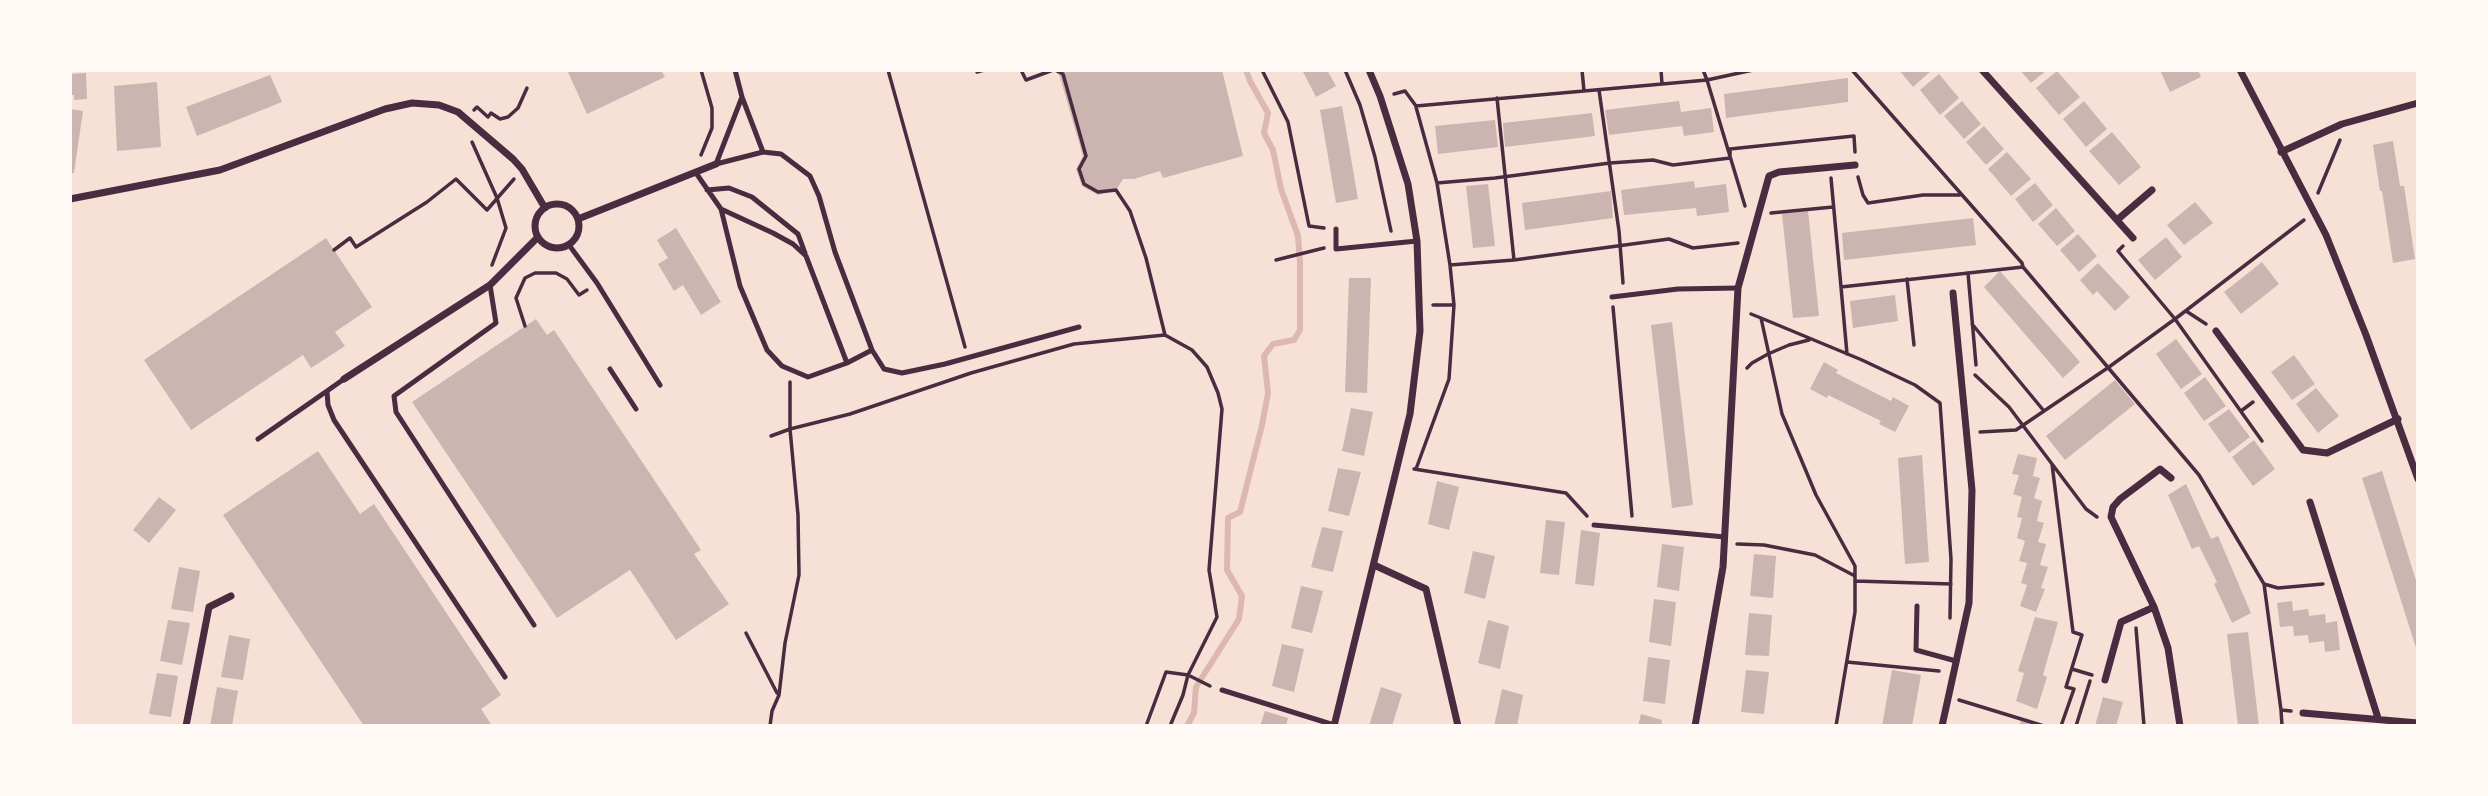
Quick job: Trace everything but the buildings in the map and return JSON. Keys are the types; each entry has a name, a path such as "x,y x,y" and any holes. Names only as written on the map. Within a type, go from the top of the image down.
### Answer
{"street":[{"path":"1334,726 1409,415 1420,305 1417,241 1408,184 1369,70"},
{"path":"1982,70 2133,238"},
{"path":"2240,70 2314,211 2346,285 2398,419 2418,479"},
{"path":"70,199 220,170 385,109 412,103 439,105 458,112 522,169 545,208"},
{"path":"2281,152 2347,123 2418,103"},
{"path":"578,219 716,164"},
{"path":"1695,726 1723,568 1736,309 1738,288 1750,242 1769,176 1779,172 1855,165"},
{"path":"2117,220 2152,190"},
{"path":"558,204 575,213 578,233 569,245 556,248 542,243 538,237 535,224 540,212 545,208 558,204"},
{"path":"344,379 490,285 538,237"},
{"path":"1942,726 1969,603 1972,490 1953,293"},
{"path":"2216,331 2304,450 2327,453 2398,419"},
{"path":"2171,478 2160,469 2120,499 2113,507 2111,517 2154,607 2168,648 2180,726"},
{"path":"2310,502 2378,718"},
{"path":"1374,565 1426,589 1458,726"},
{"path":"187,726 209,607 231,596"},
{"path":"2105,680 2121,622 2154,607"},
{"path":"2303,713 2418,723"}],"lane":[{"path":"735,70 742,97 763,152"},
{"path":"716,164 742,97"},
{"path":"716,164 763,152 781,154 810,176 820,196 835,252 872,350 884,369 902,373 1079,327"},
{"path":"696,173 721,209 740,286 767,350 782,366 808,377 847,363 872,350"},
{"path":"707,190 729,188 752,197 798,234 847,363"},
{"path":"721,209 783,238 806,256"},
{"path":"1336,229 1336,249 1417,241"},
{"path":"569,245 597,284 660,385"},
{"path":"490,285 496,323 394,396 396,412 534,625"},
{"path":"1612,297 1678,289 1738,288"},
{"path":"610,369 636,409"},
{"path":"258,439 344,379"},
{"path":"327,391 328,405 334,419 505,677"},
{"path":"1594,524 1725,540"},
{"path":"1917,606 1916,650 1956,661"},
{"path":"1222,690 1334,726"}],"path":[{"path":"696,173 704,144 712,128 712,108 701,70"},
{"path":"888,70 971,373"},
{"path":"977,72 984,70"},
{"path":"1021,70 1026,80 1054,70 1063,74 1086,156 1079,169 1084,184 1098,192 1116,190 1130,211 1146,258 1165,335"},
{"path":"1262,70 1287,122 1309,226"},
{"path":"1345,70 1360,105 1375,157 1393,243"},
{"path":"1582,70 1584,92"},
{"path":"1661,70 1662,84"},
{"path":"1703,70 1746,207"},
{"path":"1416,106 1707,80 1753,70"},
{"path":"1852,70 2022,263 2199,475 2264,584 2281,710"},
{"path":"500,119 508,117 518,107 527,88"},
{"path":"1599,90 1620,247 1623,295"},
{"path":"1405,92 1416,106 1437,183 1454,305 1449,379 1416,469"},
{"path":"1497,97 1514,260"},
{"path":"2306,197 2320,193 2347,123"},
{"path":"469,136 497,198 506,228 491,263 496,278"},
{"path":"1730,158 1730,149 1854,136"},
{"path":"1437,183 1610,163 1653,160 1673,165 1730,158"},
{"path":"1830,168 1847,354"},
{"path":"334,250 350,238 356,247 427,202 456,179 487,210 522,169"},
{"path":"1868,203 1923,195 1960,195"},
{"path":"1759,214 1833,207"},
{"path":"1988,432 2016,430 2109,367 2314,211"},
{"path":"2133,238 2119,251 2175,319 2262,441"},
{"path":"1450,265 1514,260 1670,239 1693,248 1750,242"},
{"path":"1276,260 1313,251"},
{"path":"1841,287 2023,267"},
{"path":"1968,272 1977,377"},
{"path":"525,326 516,298 525,278 535,273 556,273 567,279 579,295 597,284"},
{"path":"1908,279 1914,345"},
{"path":"1420,305 1454,305"},
{"path":"1736,309 1915,385 1940,403 1951,559 1950,621"},
{"path":"1614,310 1632,508"},
{"path":"2186,311 2216,331"},
{"path":"1761,318 1782,414 1816,495 1855,566 1855,612 1836,726"},
{"path":"1972,324 2044,411"},
{"path":"771,436 850,414 971,373 1074,344 1165,335 1192,351 1207,368 1222,409 1209,570 1217,617 1188,676 1170,726"},
{"path":"1732,387 1752,363 1789,345 1811,340"},
{"path":"1959,360 2009,407 2086,509 2102,520 2111,517"},
{"path":"770,726 772,711 779,695 785,643 799,575 798,515 790,429 790,370"},
{"path":"2052,464 2073,632 2082,635 2066,687 2074,689 2061,726"},
{"path":"1398,466 1566,493 1594,524"},
{"path":"1725,540 1815,555 1855,578 1951,584"},
{"path":"2264,584 2278,588 2336,583"},
{"path":"2134,616 2144,726"},
{"path":"746,633 779,695"},
{"path":"1847,662 1922,669"},
{"path":"2072,669 2092,675 2076,726"},
{"path":"1146,726 1166,672 1188,676 1208,685"},
{"path":"1949,696 2044,726"}],"waterway":[{"path":"1187,726 1194,713 1196,687 1239,619 1242,596 1227,570 1228,518 1240,512 1262,425 1268,393 1264,356 1273,344 1294,340 1300,330 1298,236 1281,189 1273,150 1264,133 1268,113 1246,70"}]}
